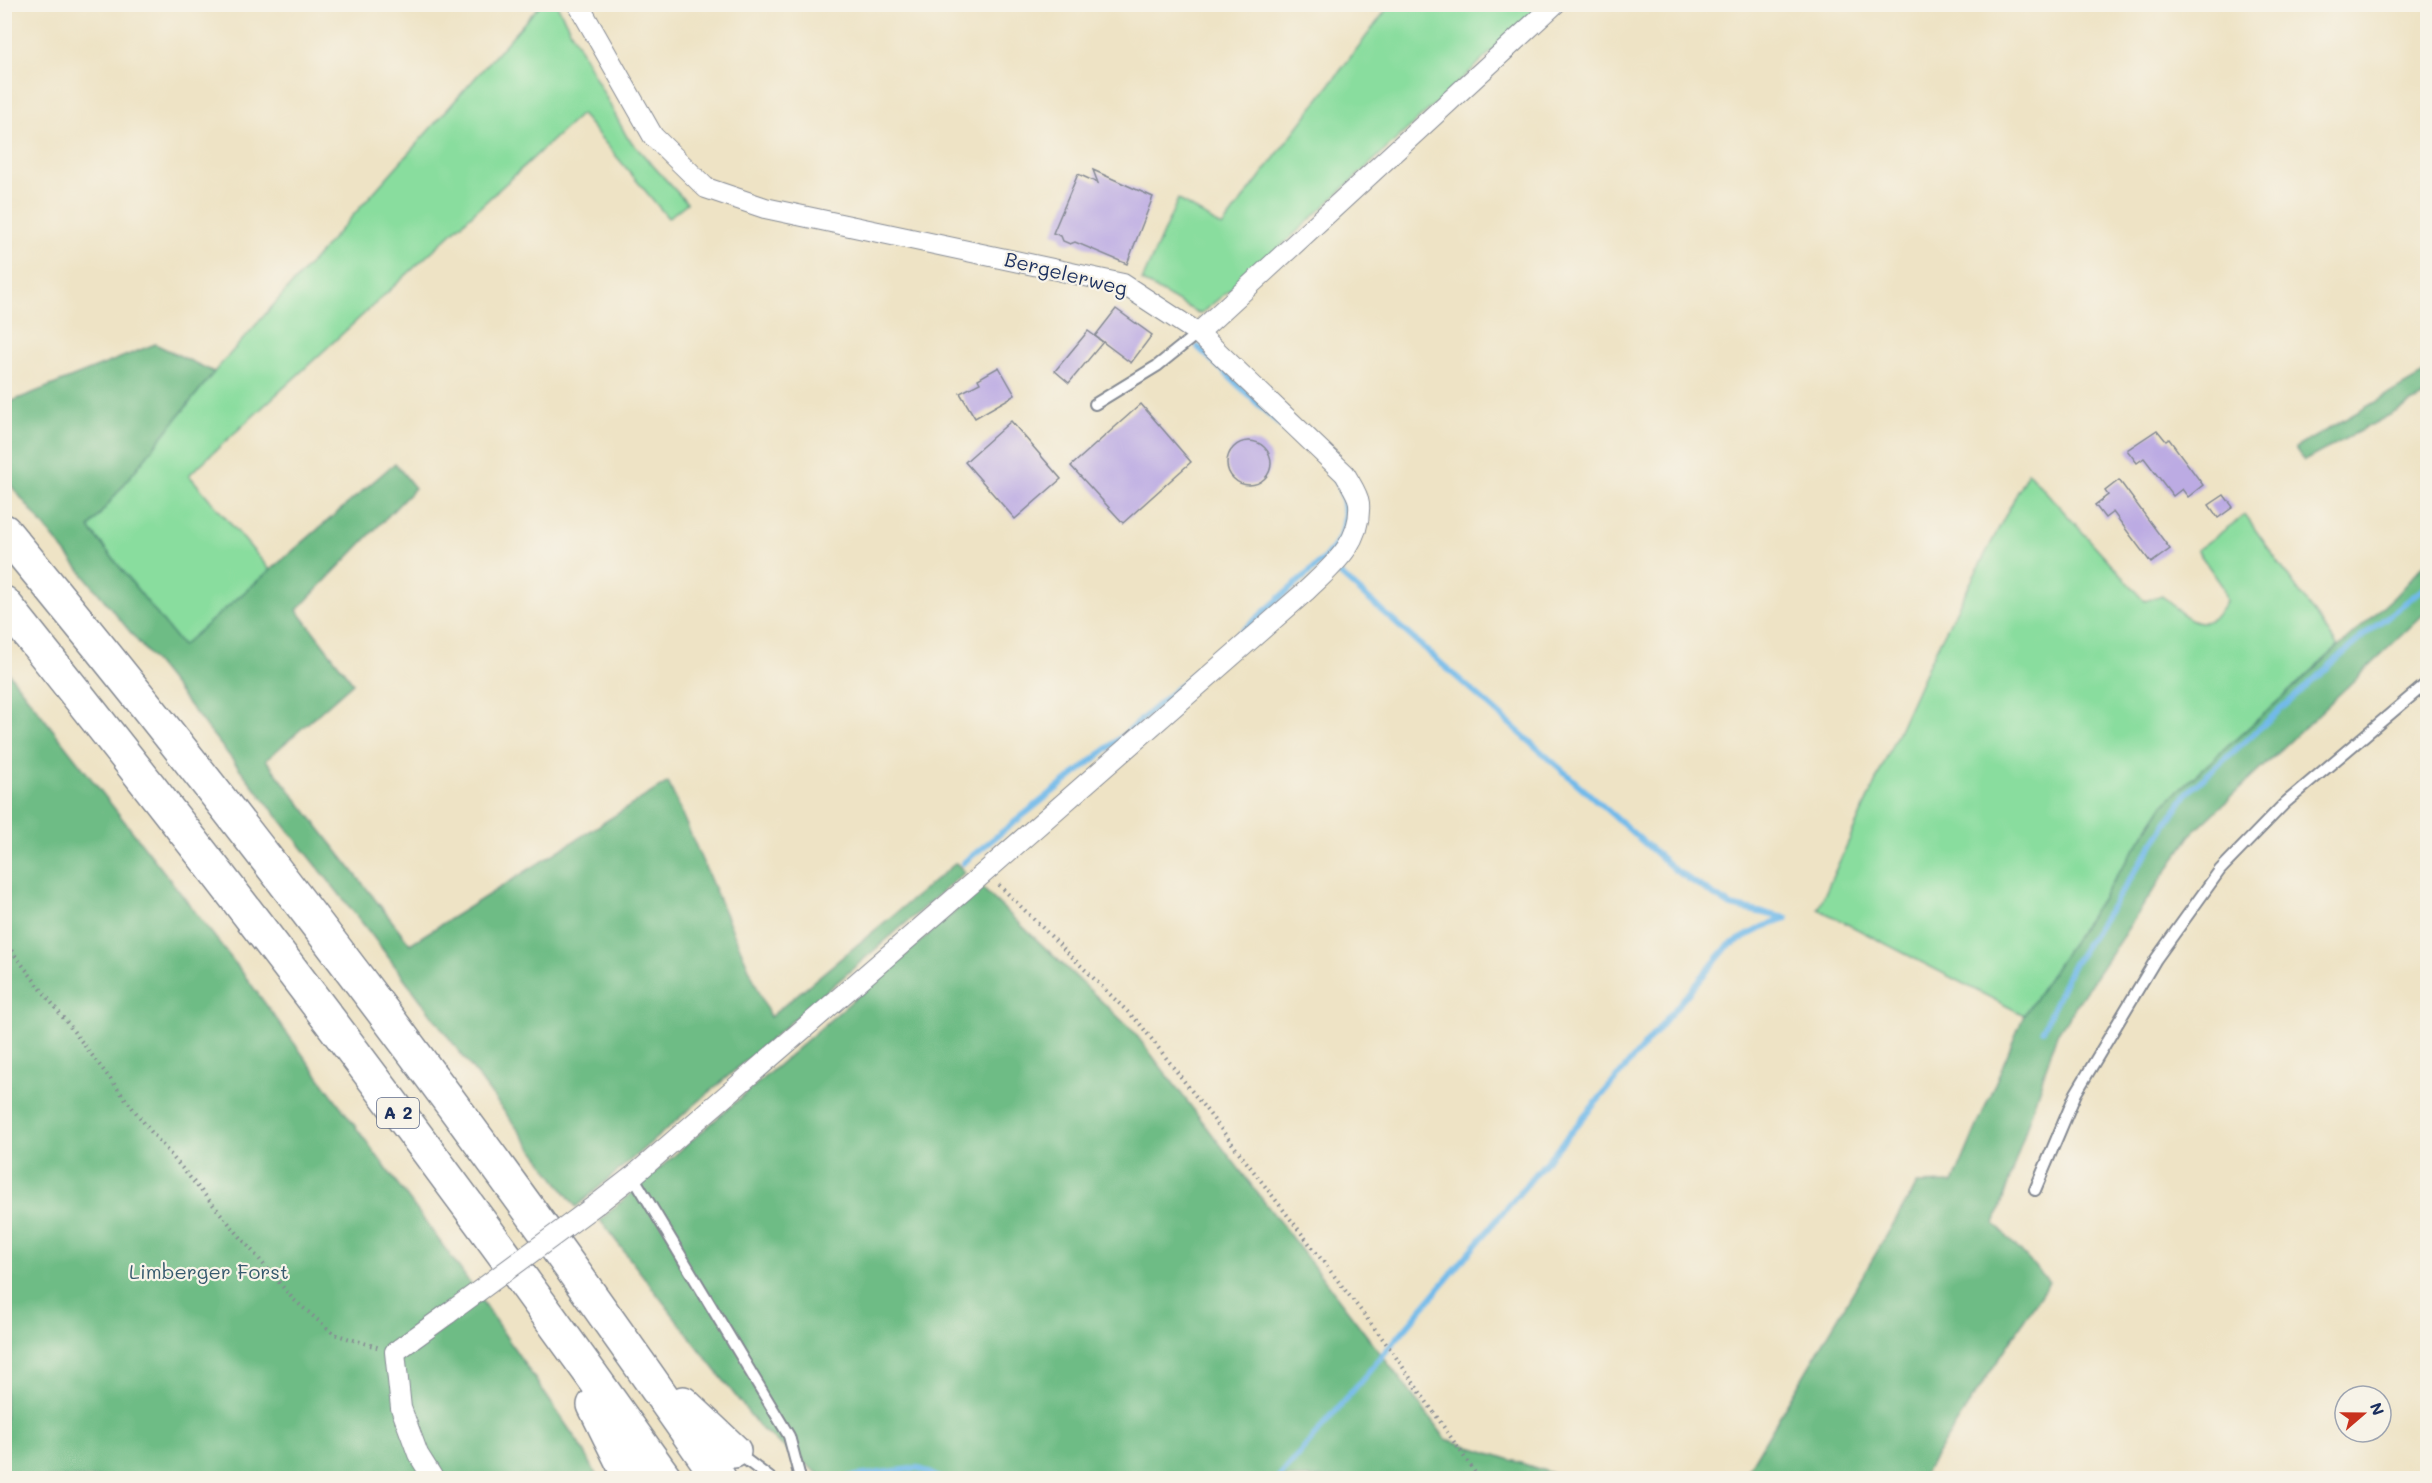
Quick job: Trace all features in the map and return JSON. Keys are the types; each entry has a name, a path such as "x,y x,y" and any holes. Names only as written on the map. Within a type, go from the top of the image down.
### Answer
{"highway":[{"name":"A 2","path":"4,531 136,690 332,943 491,1154 637,1360 727,1465"},
{"name":"A 2","path":"4,603 233,892 563,1334 664,1479"},
{"path":"563,1334 603,1425 630,1479"}],"street":[{"name":"Bergelerweg","path":"395,1352 633,1176 986,872 1306,591 1341,558 1356,534 1359,501 1345,474 1198,333 1124,284 765,208 706,188 653,136 578,4"},
{"path":"1198,333 1555,4"},
{"path":"395,1352 401,1408 418,1454 433,1479"}],"lane":[{"path":"1095,404 1157,366 1198,333"},
{"path":"2035,1190 2076,1093 2156,959 2220,870 2285,803 2427,682"},
{"path":"633,1176 789,1436 800,1474 797,1479"},
{"path":"727,1465 770,1479"}],"path":[{"path":"986,872 1140,1024 1389,1347 1476,1474 1482,1479"},
{"path":"4,941 147,1128 293,1299 334,1334 395,1352"},
{"path":"1472,1479 1476,1474"}],"green space":[{"path":"540,5 557,5 627,137 687,203 668,218 581,114 189,475 270,570 182,646 89,528 214,372"},
{"path":"1390,5 1542,5 1264,262 1200,314 1142,281 1178,199 1222,227"},
{"path":"155,344 214,372 89,528 182,646 395,463 415,488 297,610 353,683 266,760 410,944 668,782 770,1017 956,863 965,872 576,1207 371,934 5,478 5,404"},
{"path":"2427,372 2427,395 2304,461 2295,448"},
{"path":"2028,472 2145,601 2162,596 2195,621 2211,620 2226,602 2223,587 2197,550 2245,515 2338,647 2165,803 2024,1015 1818,909 1931,659"},
{"path":"2427,561 2427,611 2190,836 2057,1034 1995,1224 2049,1282 1921,1478 1743,1478 1917,1184 1953,1183 2024,1015 2165,803 2395,596"},
{"name":"Limberger Forst","path":"4,667 242,972 460,1269 584,1451 598,1478 5,1478"},
{"path":"982,888 1134,1032 1446,1439 1567,1478 824,1478 761,1429 600,1220"}],"building":[{"path":"1093,170 1153,197 1127,264 1075,242 1070,244 1063,241 1061,236 1053,233 1078,174 1098,183"},
{"path":"1116,309 1152,335 1131,363 1095,336"},
{"path":"1088,331 1103,342 1069,383 1055,371"},
{"path":"999,367 1015,395 975,418 960,393 980,383 978,379"},
{"path":"1141,404 1191,462 1123,523 1071,466"},
{"path":"1011,421 1061,479 1015,519 965,462"},
{"path":"2157,430 2166,441 2169,439 2203,485 2188,497 2182,489 2173,496 2144,458 2137,463 2127,450"},
{"path":"1249,441 1258,442 1265,447 1270,454 1270,472 1265,479 1258,484 1249,485 1240,484 1233,479 1228,472 1227,463 1228,454 1233,447 1240,442"},
{"path":"2119,480 2170,549 2151,563 2113,512 2105,518 2095,505 2108,495 2105,491"},
{"path":"2224,495 2233,507 2218,518 2209,505"}],"waterway":[{"path":"1198,347 1291,435"},
{"path":"963,863 1124,735 1323,560 1341,536 1345,516 1341,492 1329,471"},
{"path":"1339,573 1675,870 1731,906 1786,918"},
{"path":"2043,1030 2071,968 2187,793 2365,634 2428,585"},
{"path":"1279,1478 1728,946 1763,927 1786,918"},
{"path":"849,1477 918,1468 939,1478"}]}
